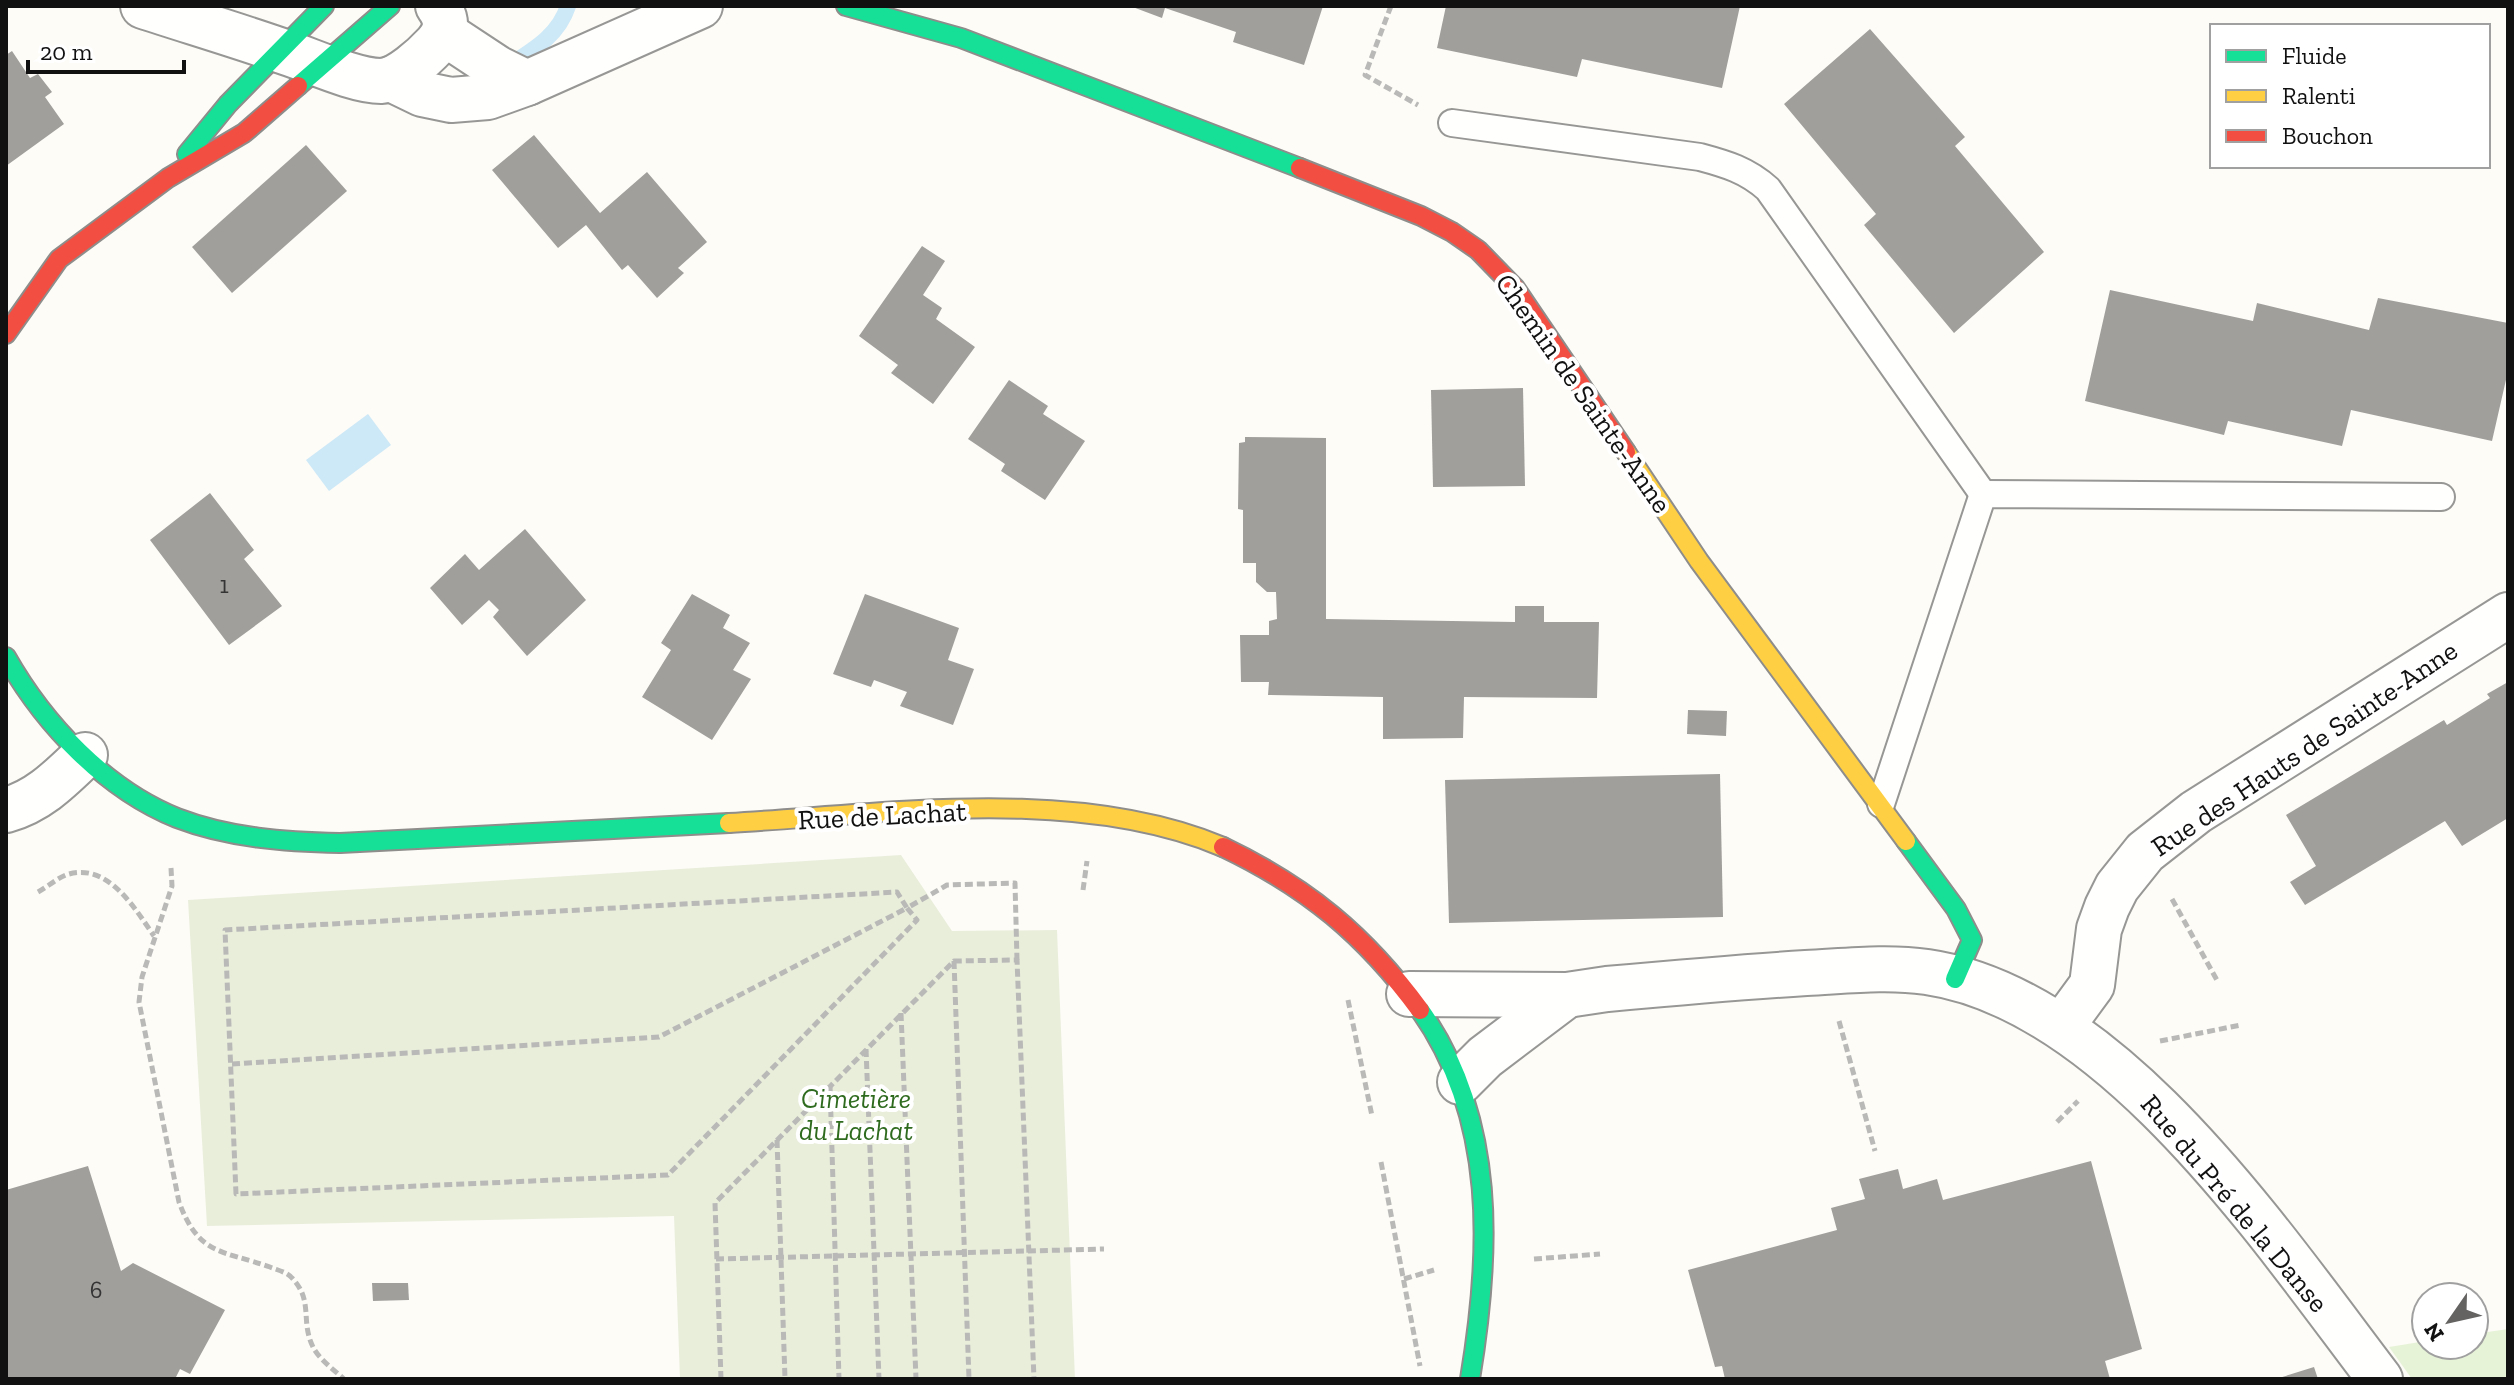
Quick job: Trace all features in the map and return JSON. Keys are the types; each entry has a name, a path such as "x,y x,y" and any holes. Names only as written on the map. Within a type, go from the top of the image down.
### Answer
{"main road":[{"path":"168,178 228,104 324,6"},
{"path":"6,334 59,259 168,178 244,133 390,6"},
{"name":"Chemin de Sainte-Anne","path":"846,6 961,38 1437,221 1468,240 1493,262 1515,288 1699,561 1881,804 1967,929 1972,940 1955,979"},
{"name":"Rue de Lachat","path":"6,657 46,718 85,755 134,794 174,817 259,839 296,843 473,837 981,810 1093,812 1131,818 1223,846 1263,865 1307,892 1364,941 1409,994 1460,1082 1481,1169 1484,1266 1478,1338 1470,1379"},
{"name":"Rue de Lachat","path":"1459,1379 1478,1338"}],"street":[{"path":"143,6 380,81 391,79 433,46 441,20 497,68 527,83"},
{"path":"391,79 422,94 451,100 488,97 527,83 700,6"},
{"name":"Rue des Hauts de Sainte-Anne","path":"2062,1026 2092,985 2099,929 2107,907 2117,887 2145,852 2196,812 2508,615"},
{"path":"6,810 52,787 85,755"},
{"name":"Rue du Pré de la Danse","path":"1409,994 1567,995 1607,989 1826,972 1900,970 1928,972 1990,990 2062,1026 2146,1096 2265,1228 2380,1379"},
{"name":"Rue du Pré de la Danse","path":"1460,1082 1485,1057 1567,995"}],"lane":[{"path":"1452,123 1700,157 1733,166 1753,176 1768,189 1983,494"},
{"path":"1881,804 1983,494"},
{"path":"1983,494 2441,497"}],"path":[{"path":"1391,6 1365,75 1452,123"},
{"path":"2145,852 2218,982"},
{"path":"171,865 172,886 142,977 139,1002 179,1202 186,1220 204,1244 219,1252 290,1275 306,1297 307,1326 314,1349 344,1379"},
{"path":"38,892 64,876 84,872 112,883 134,906 154,936"},
{"path":"232,1064 659,1037 947,885 1015,883 1034,1379"},
{"path":"897,892 907,908 917,920 668,1175 236,1194 225,930 897,892"},
{"path":"721,1379 715,1203 954,961 1017,960"},
{"path":"954,961 969,1379"},
{"path":"1826,972 1875,1151"},
{"path":"1348,999 1372,1116"},
{"path":"901,1013 916,1379"},
{"path":"866,1049 879,1379"},
{"path":"830,1085 839,1379"},
{"path":"777,1139 785,1379"},
{"path":"1381,1162 1422,1379"},
{"path":"716,1259 1104,1249"},
{"path":"1484,1266 1600,1254"}],"green space":[{"name":"Cimetière du Lachat","path":"901,855 952,931 1057,930 1075,1379 680,1379 674,1216 207,1226 188,900"},
{"path":"2508,1329 2508,1379 2412,1379 2389,1347 2410,1344 2410,1361 2490,1361 2490,1332"}],"water":[{"path":"368,414 391,445 329,491 306,460"}],"building":[{"path":"1130,6 1323,6 1304,65 1233,42 1236,32 1165,8 1162,18"},
{"path":"1446,6 1740,6 1722,88 1582,59 1577,77 1437,48"},
{"path":"1870,29 1965,137 1955,146 2044,252 1954,333 1864,225 1876,214 1784,104"},
{"path":"12,51 30,78 38,74 52,92 45,97 64,124 6,166 6,55"},
{"path":"534,135 600,213 647,172 707,242 678,268 684,273 657,298 628,265 622,270 586,225 558,248 492,170"},
{"path":"306,145 347,191 232,293 192,247"},
{"path":"922,246 945,261 923,295 942,308 936,319 975,347 933,404 891,373 898,365 859,336"},
{"path":"2110,290 2253,321 2257,303 2369,330 2378,298 2508,323 2508,371 2492,441 2351,410 2342,446 2228,421 2224,435 2085,401"},
{"path":"1009,380 1048,406 1043,414 1085,441 1045,500 1001,471 1005,464 968,439"},
{"path":"1523,388 1525,486 1433,487 1431,390"},
{"path":"1245,437 1326,438 1326,619 1515,622 1515,606 1544,606 1544,622 1599,622 1597,698 1464,697 1463,738 1383,739 1383,697 1268,695 1269,682 1241,682 1240,635 1269,635 1269,621 1277,619 1276,592 1267,592 1256,582 1256,563 1243,563 1243,510 1238,509 1239,443 1245,442"},
{"path":"210,493 254,550 244,559 282,606 229,645 150,540"},
{"path":"525,529 586,600 527,656 493,617 499,610 489,600 462,625 430,588 465,554 479,570"},
{"path":"692,594 730,615 723,628 750,643 733,670 751,679 712,740 642,697 671,650 661,643"},
{"path":"865,594 959,628 948,660 974,669 953,725 900,706 907,692 874,680 871,687 833,674"},
{"path":"2508,682 2508,818 2462,846 2445,821 2305,905 2290,882 2316,866 2286,815 2444,720 2447,725 2490,698 2487,694"},
{"path":"1688,710 1727,711 1726,736 1687,734"},
{"path":"1720,774 1723,917 1449,923 1445,780"},
{"path":"2091,1161 2142,1349 2105,1361 2110,1379 1725,1379 1722,1366 1715,1367 1688,1270 1837,1230 1831,1208 1865,1199 1859,1179 1898,1169 1903,1189 1937,1179 1943,1200"},
{"path":"88,1166 121,1271 133,1263 225,1310 190,1374 180,1369 175,1379 6,1379 6,1190"},
{"path":"372,1283 408,1283 409,1300 373,1301"},
{"path":"2314,1367 2318,1379 2279,1379 2279,1378"}],"waterway":[{"path":"505,68 551,35 568,6"}],"traffic: fast":[{"path":"187,154 228,104 324,6"},
{"path":"298,86 390,6"},
{"path":"846,6 961,38 1300,168"},
{"path":"6,657 58,730 101,772 151,806 217,830 278,840 340,843 729,823"},
{"path":"1906,841 1956,909 1972,940 1955,979"},
{"path":"1420,1010 1445,1052 1463,1096 1475,1141 1482,1188 1482,1284 1470,1379"}],"traffic: slow":[{"path":"1626,452 1699,561 1906,841"},
{"path":"729,823 915,810 1043,810 1106,816 1166,828 1223,847"}],"traffic: jam":[{"path":"6,334 59,259 168,178 244,133 298,86"},
{"path":"1300,168 1421,216 1478,250 1515,288 1626,452"},
{"path":"1223,847 1281,879 1332,915 1378,959 1420,1010"}]}
